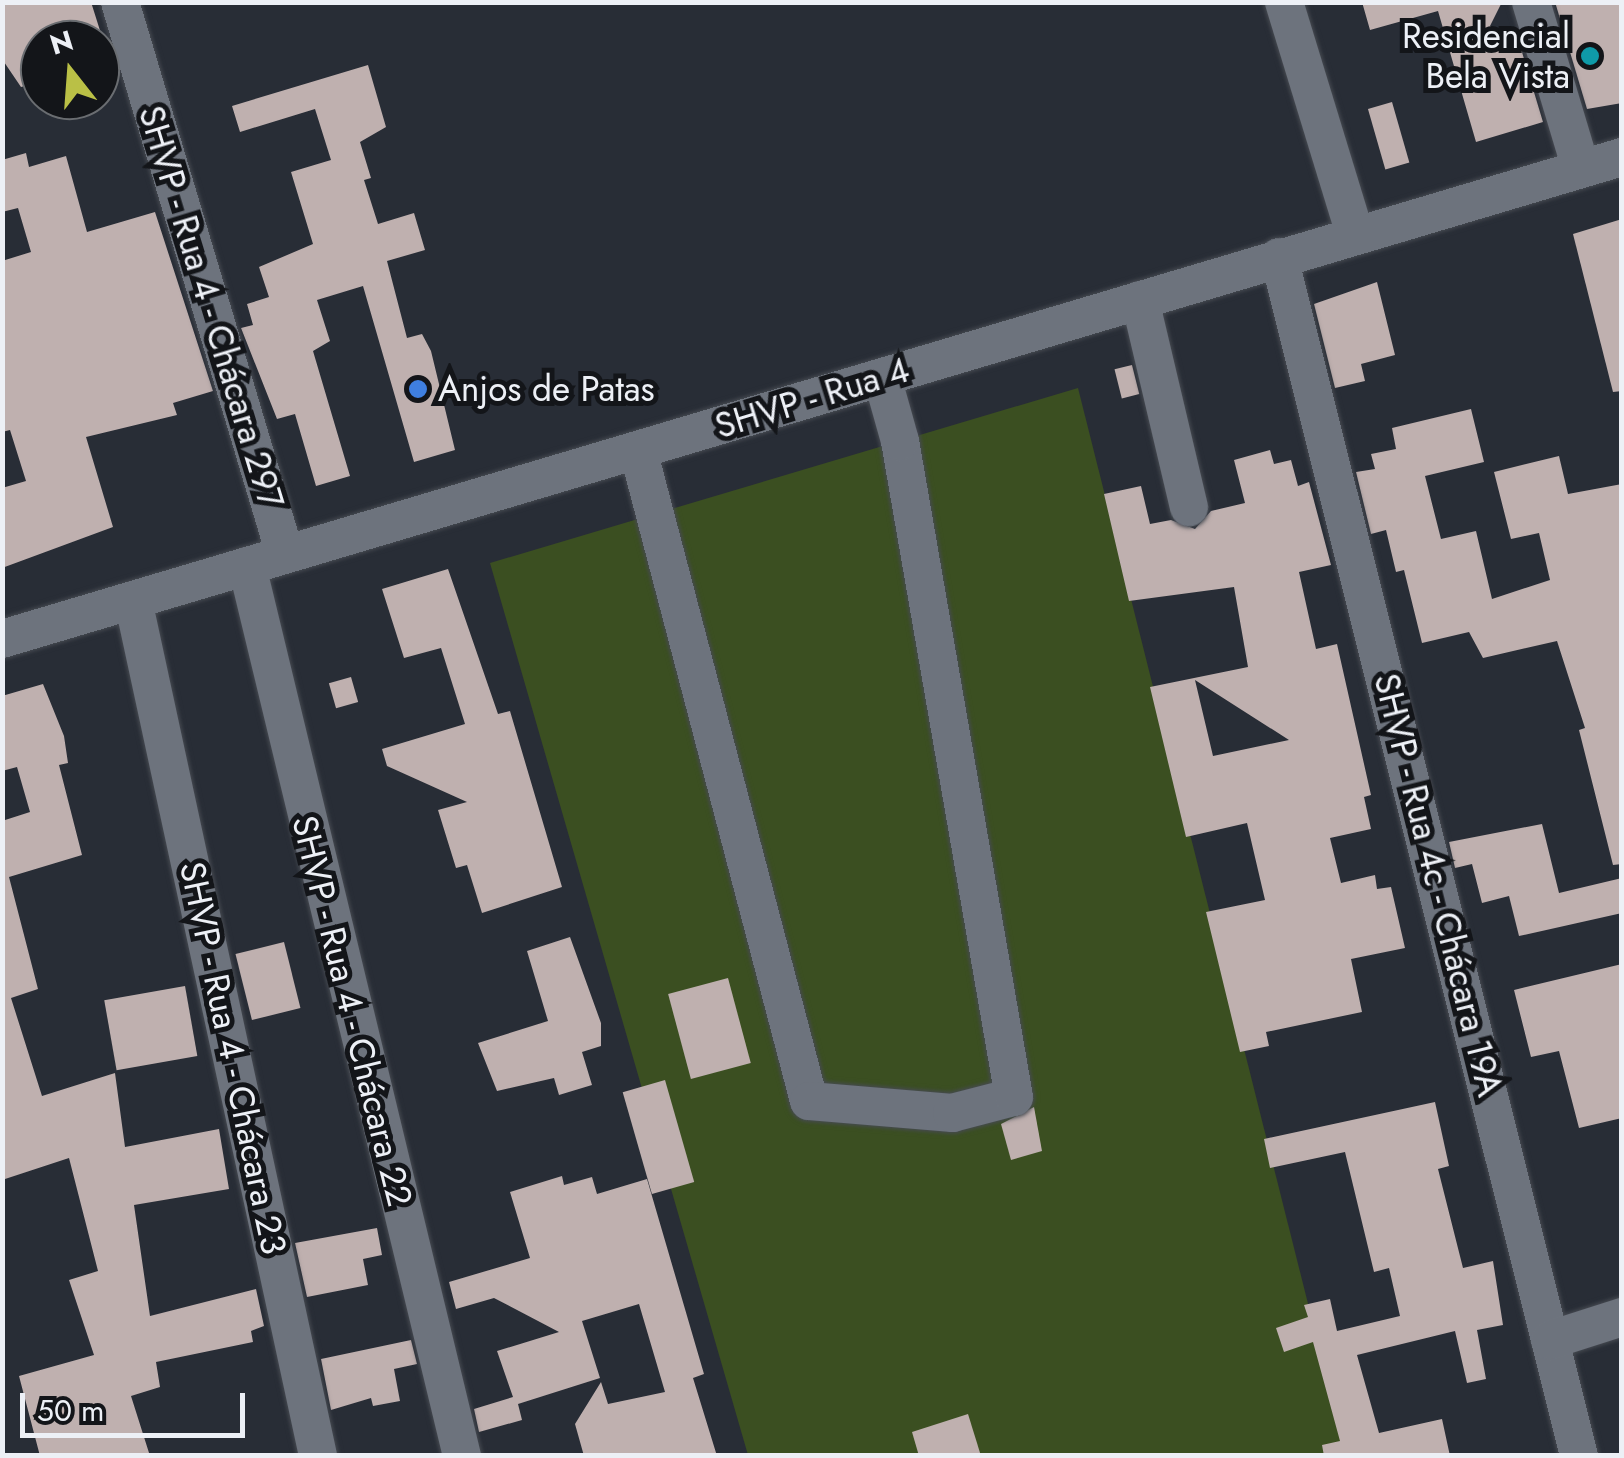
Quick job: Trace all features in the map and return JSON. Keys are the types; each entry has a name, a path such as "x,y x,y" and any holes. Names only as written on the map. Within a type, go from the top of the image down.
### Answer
{"street":[{"name":"SHVP - Rua 4 - Chácara 297","path":"120,2 285,554"},
{"path":"1284,2 1355,234"},
{"path":"1530,2 1580,169"},
{"name":"SHVP - Rua 4","path":"2,639 1622,157"},
{"name":"SHVP - Rua 4c - Chácara 19A","path":"1280,257 1578,1456"},
{"path":"1140,300 1189,507"},
{"path":"638,450 809,1101 952,1113 1014,1097 900,441 882,378"},
{"name":"SHVP - Rua 4 - Chácara 22","path":"246,566 462,1456"},
{"name":"SHVP - Rua 4 - Chácara 23","path":"133,600 318,1456"},
{"path":"1550,1340 1622,1318"}],"green space":[{"path":"1078,388 1346,1455 748,1455 490,563"}],"building":[{"path":"2,2 91,2 97,20 20,20 20,86 2,59"},
{"path":"1362,2 1502,2 1490,26 1519,42 1543,122 1476,142 1438,11 1370,30"},
{"name":"Residencial Bela Vista","path":"1555,2 1622,2 1622,103 1587,109"},
{"path":"368,65 386,127 360,142 371,178 364,180 378,224 414,213 425,250 387,261 407,338 422,334 431,351 455,450 414,462 363,286 317,300 330,341 313,351 350,476 316,486 295,414 277,419 241,328 253,325 247,304 269,297 259,267 313,244 291,172 331,160 315,109 240,132 232,106"},
{"path":"1392,102 1409,163 1385,169 1368,109"},
{"path":"26,153 29,167 66,156 87,232 155,212 213,391 173,403 177,415 86,437 113,527 2,568 2,488 26,481 10,430 2,432 2,261 31,252 18,208 2,212 2,160"},
{"path":"1622,219 1622,391 1613,392 1573,234"},
{"path":"1377,282 1395,355 1361,364 1365,381 1335,388 1314,304"},
{"path":"1132,365 1139,394 1122,398 1115,369"},
{"path":"1471,409 1484,462 1425,476 1441,539 1476,531 1492,599 1550,580 1539,533 1511,539 1494,472 1559,456 1568,494 1622,484 1622,864 1613,865 1579,730 1585,728 1557,641 1483,658 1469,632 1422,643 1404,570 1396,572 1386,530 1371,534 1356,472 1375,469 1371,454 1396,449 1392,428"},
{"path":"1270,450 1274,464 1291,460 1298,486 1309,482 1331,565 1299,572 1316,649 1337,644 1371,795 1364,797 1371,829 1330,838 1341,883 1375,875 1377,889 1391,887 1405,948 1351,959 1362,1012 1266,1032 1269,1046 1240,1052 1206,912 1265,900 1247,823 1186,837 1150,687 1248,667 1234,587 1129,601 1104,494 1141,486 1150,524 1171,520 1195,529 1211,511 1245,503 1234,460","holes":["1195,680 1289,740 1213,756"]},
{"path":"448,569 498,714 510,711 562,887 482,913 467,865 456,868 438,810 467,802 387,766 382,749 465,724 441,648 404,658 382,589"},
{"path":"351,677 358,702 336,708 329,683"},
{"path":"43,684 64,736 68,763 59,765 82,855 9,877 38,989 11,998 42,1096 115,1073 125,1147 219,1129 229,1189 134,1205 150,1316 256,1289 264,1326 251,1331 253,1342 156,1362 160,1387 131,1396 150,1456 40,1456 19,1376 94,1355 69,1280 98,1271 69,1158 2,1180 2,821 30,812 17,767 2,771 2,696"},
{"path":"1542,824 1559,893 1622,878 1622,913 1519,936 1509,896 1482,903 1472,864 1455,868 1449,842"},
{"path":"570,937 601,1023 601,1046 582,1052 592,1085 559,1095 554,1078 497,1091 478,1043 548,1021 527,951"},
{"path":"284,942 300,1008 252,1020 235,954"},
{"path":"1622,964 1622,1118 1579,1128 1559,1051 1531,1057 1514,990"},
{"path":"728,978 751,1063 691,1079 668,994"},
{"path":"185,986 197,1056 117,1070 104,1000"},
{"path":"665,1080 694,1182 652,1194 623,1092"},
{"path":"1435,1102 1449,1166 1438,1169 1463,1268 1493,1261 1503,1325 1477,1330 1486,1379 1467,1383 1455,1331 1357,1355 1379,1433 1442,1419 1450,1456 1324,1456 1322,1445 1340,1441 1313,1342 1284,1352 1276,1328 1308,1317 1304,1305 1330,1299 1337,1331 1400,1316 1389,1268 1374,1272 1345,1152 1270,1168 1264,1139"},
{"path":"1034,1107 1042,1151 1011,1160 1001,1124"},
{"path":"562,1176 564,1185 592,1177 597,1194 647,1179 704,1374 693,1378 717,1456 584,1456 575,1424 601,1382 608,1404 665,1392 639,1304 582,1321 600,1378 518,1404 522,1420 479,1432 474,1409 513,1397 497,1351 559,1332 494,1298 456,1309 449,1282 530,1258 510,1192"},
{"path":"377,1228 382,1255 363,1259 368,1285 307,1297 295,1243"},
{"path":"411,1340 417,1364 394,1369 400,1401 373,1406 371,1398 331,1410 321,1359"},
{"path":"968,1414 981,1456 919,1456 912,1432"}],"place":[{"name":"Residencial Bela Vista","path":"1590,56"},
{"name":"Anjos de Patas","path":"418,389"}]}
